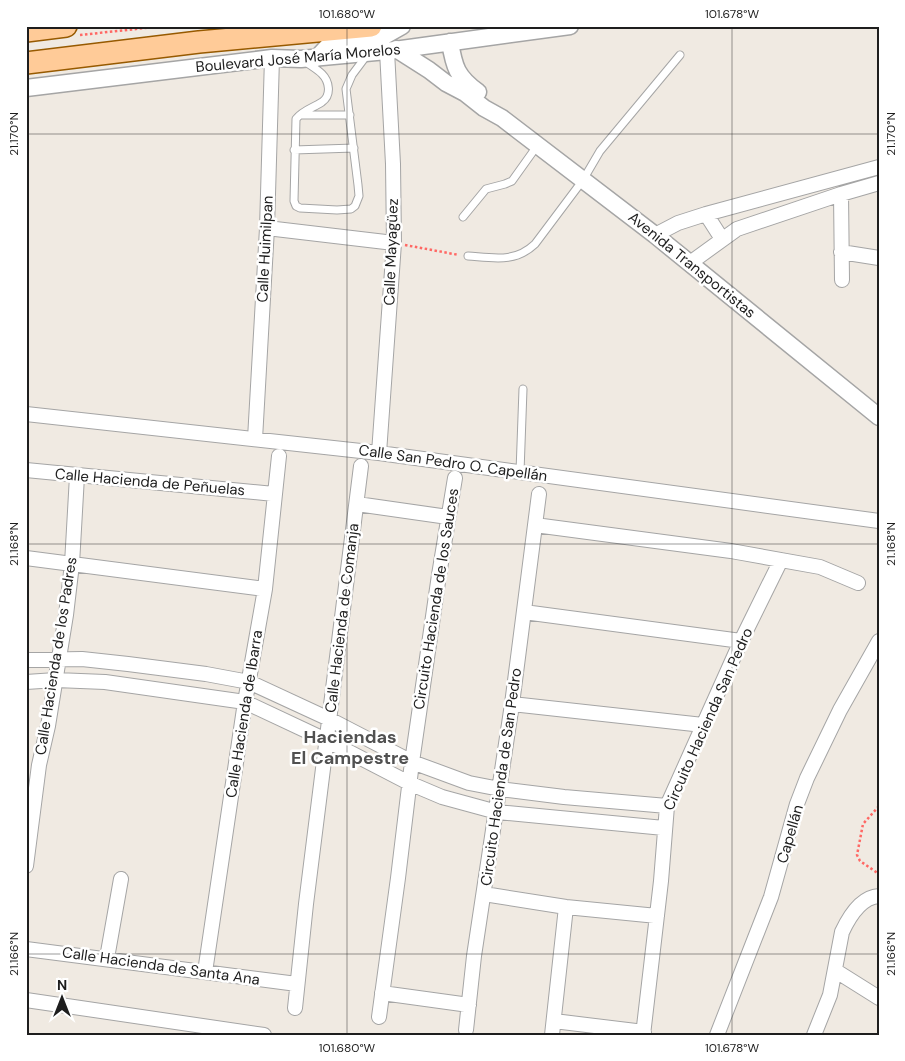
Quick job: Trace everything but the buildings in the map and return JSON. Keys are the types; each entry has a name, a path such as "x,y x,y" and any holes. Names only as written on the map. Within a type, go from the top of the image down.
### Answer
{"main road":[{"name":"Boulevard José María Morelos","path":"26,64 199,42 371,26"},
{"path":"26,31 71,31"}],"street":[{"path":"309,58 338,40 386,35 402,26"},
{"name":"Boulevard José María Morelos","path":"26,88 272,58 309,58 368,53 570,26"},
{"name":"Avenida Transportistas","path":"450,42 453,62 463,79 482,95 502,118"},
{"name":"Avenida Transportistas","path":"392,50 429,70 446,83 465,93 484,108 502,118 656,234 879,417"},
{"name":"Calle Mayagüez","path":"379,453 394,243 392,50"},
{"name":"Calle Huimilpan","path":"255,439 267,228 272,58"},
{"path":"656,234 678,223 706,214 879,167"},
{"path":"690,263 737,229 879,183"},
{"path":"841,194 842,280"},
{"path":"706,214 722,239"},
{"path":"267,228 394,243"},
{"path":"842,252 879,258"},
{"name":"Calle San Pedro O. Capellán","path":"26,414 379,453 879,521"},
{"name":"Calle Hacienda de Ibarra","path":"205,972 245,702 265,589 279,456"},
{"name":"Calle Hacienda de Comanja","path":"295,1008 315,826 328,741 329,719 361,466"},
{"name":"Calle Hacienda de Peñuelas","path":"26,470 274,494"},
{"name":"Calle Hacienda de los Padres","path":"26,866 32,766 48,726 66,615 72,564 76,476"},
{"name":"Circuito Hacienda de los Sauces","path":"379,1017 409,783 455,478"},
{"name":"Circuito Hacienda de San Pedro","path":"466,1030 512,704 539,494"},
{"path":"357,504 448,517"},
{"path":"536,525 731,550 820,567 858,582"},
{"path":"26,558 265,589"},
{"path":"26,567 41,559"},
{"name":"Circuito Hacienda San Pedro","path":"644,1034 667,806 781,560"},
{"path":"524,612 742,641"},
{"name":"Capellán","path":"717,1035 772,897 797,804 807,778 840,710 879,641"},
{"path":"26,660 58,659 128,664 206,674 249,682 329,719 412,762 469,783 564,798 667,806"},
{"path":"26,682 56,680 124,684 245,702 328,741 409,783 442,797 497,812 664,828"},
{"path":"512,704 703,725"},
{"path":"106,958 121,879"},
{"path":"484,894 566,907 657,916"},
{"path":"814,1035 830,995 836,971 839,943 846,923 868,898 879,896"},
{"path":"566,907 553,1028 644,1034"},
{"name":"Calle Hacienda de Santa Ana","path":"26,949 297,984"},
{"path":"836,971 879,998"},
{"path":"382,993 469,1005"},
{"path":"26,1000 262,1035"}],"lane":[{"path":"309,58 322,73 326,81 328,93 327,98 323,102 299,115 296,119 294,125 293,197 296,206 300,208 351,209 358,203 358,184 350,115 346,97 348,83 368,53"},
{"path":"468,256 507,258 527,252 560,213 600,151 680,55"},
{"path":"299,115 350,115"},
{"path":"463,217 486,189 512,181 537,145"},
{"path":"294,150 354,148"},
{"path":"520,472 523,389"}],"path":[{"path":"71,31 164,26"},
{"path":"394,243 468,256"},
{"path":"879,806 863,824 858,856 860,861 879,874"}],"district":[{"name":"Haciendas El Campestre","path":"350,748"}]}
